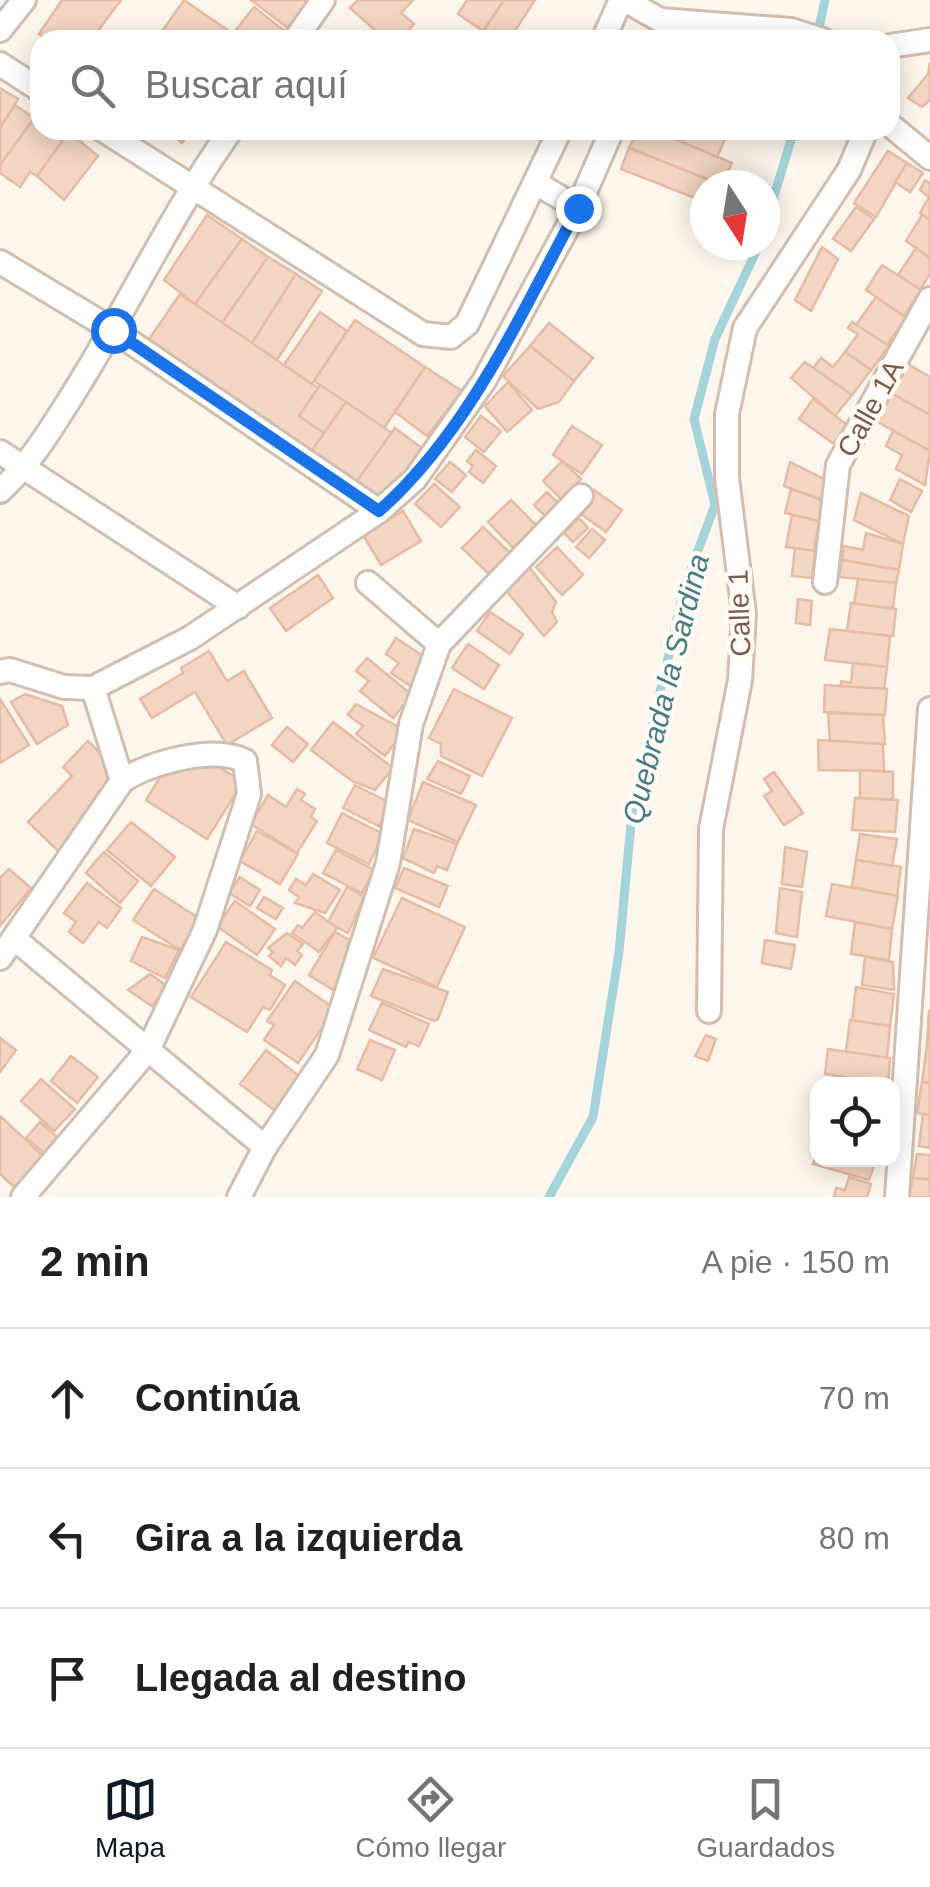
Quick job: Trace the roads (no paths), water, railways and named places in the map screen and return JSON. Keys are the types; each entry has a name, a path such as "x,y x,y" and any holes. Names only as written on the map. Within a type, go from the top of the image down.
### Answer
{"street":[{"path":"0,30 24,0"},
{"path":"302,30 324,0"},
{"path":"607,30 623,0 655,30 791,30"},
{"path":"900,44 930,40"},
{"path":"0,64 30,84"},
{"path":"900,133 930,158"},
{"path":"119,140 423,334 450,337 467,324 555,140"},
{"path":"0,492 26,467 113,330 191,186 224,140"},
{"path":"0,672 10,670 64,687 93,688 238,607 379,511 415,479 484,381 578,208 608,140"},
{"name":"Calle 1","path":"710,1011 711,828 740,680 744,614 727,478 727,414 746,328 849,170 862,140"},
{"path":"536,183 578,208"},
{"path":"0,262 113,330 379,511"},
{"name":"Calle 1A","path":"825,582 838,465 930,300"},
{"path":"0,452 238,607"},
{"path":"239,1197 265,1147 327,1055 388,863 412,724 439,644 581,496"},
{"path":"368,584 439,644"},
{"path":"93,688 122,781"},
{"path":"897,1197 930,708"},
{"path":"0,958 122,781 140,769 228,752 244,761 250,794 206,930 148,1050 23,1197"},
{"path":"16,940 265,1147"}],"waterway":[{"name":"Quebrada la Sardina","path":"819,30 825,0"},
{"name":"Quebrada la Sardina","path":"780,176 791,140"},
{"name":"Quebrada la Sardina","path":"549,1197 593,1117 619,952 632,813 685,585 715,505 694,419 715,339 752,260"}]}
